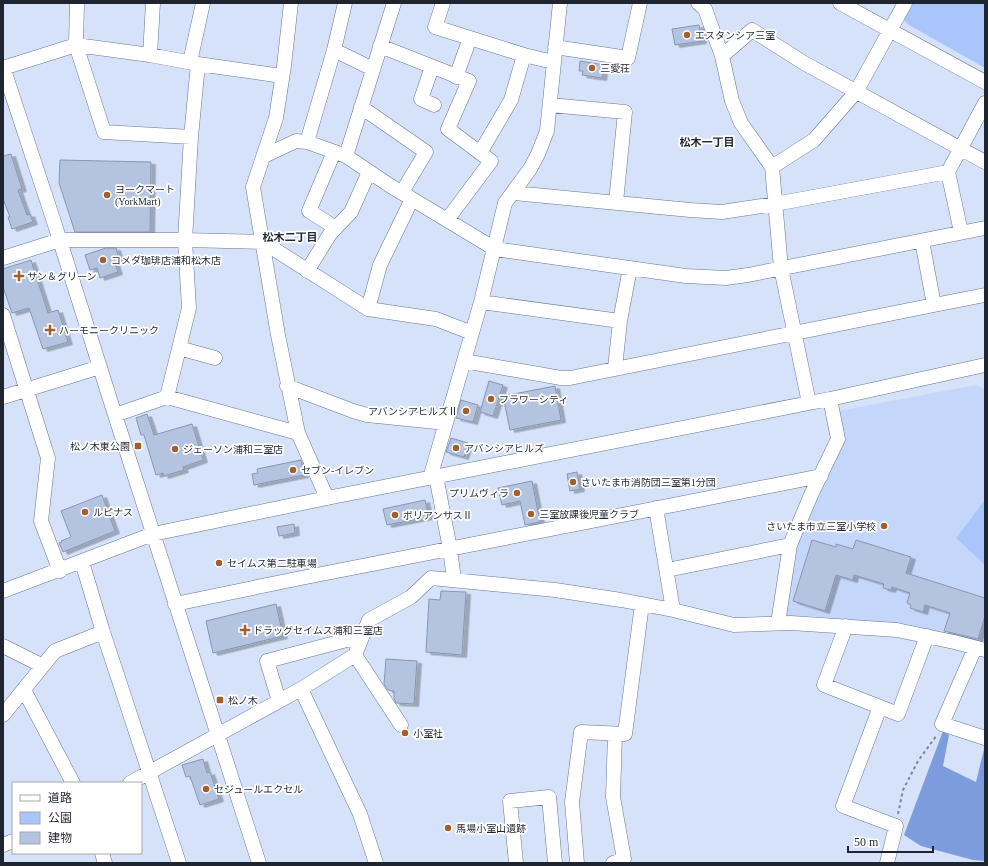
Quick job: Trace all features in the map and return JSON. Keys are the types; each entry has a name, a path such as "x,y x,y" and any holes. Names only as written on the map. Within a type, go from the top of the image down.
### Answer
{"street":[{"path":"77,3 76,45 104,132 191,137"},
{"path":"150,55 153,3"},
{"path":"167,397 189,308 185,240 194,63 203,3"},
{"path":"291,3 276,118 253,187 287,386 298,433 327,498"},
{"path":"307,142 334,50 345,3"},
{"path":"336,228 309,211 340,154 361,107 394,3"},
{"path":"443,3 435,27 524,55 554,62"},
{"path":"454,580 450,549 433,477 446,423 481,302 506,203 530,169 545,139 549,122 560,3"},
{"path":"555,47 628,58 640,3"},
{"path":"698,3 705,9 722,56 732,101 741,123 772,167 782,268 809,402"},
{"path":"840,3 985,82"},
{"path":"772,167 814,140 856,92 905,3"},
{"path":"722,56 752,30 804,63 985,162"},
{"path":"456,76 470,38"},
{"path":"259,863 114,414 60,240 3,67 76,45 282,76"},
{"path":"380,46 469,81 448,128 491,161 447,220"},
{"path":"334,50 373,69"},
{"path":"480,153 511,100 524,55"},
{"path":"432,67 421,99 434,105"},
{"path":"961,232 948,172 985,103"},
{"path":"550,105 626,112 616,202"},
{"path":"361,107 426,152 380,265 368,309"},
{"path":"264,156 296,141 307,142 340,154 495,249 686,276 726,278 985,228"},
{"path":"307,271 330,234 351,212 369,172"},
{"path":"514,193 710,212 734,211 948,172"},
{"path":"3,258 60,240 185,240 263,242 368,309 436,319 472,333"},
{"path":"922,241 934,305"},
{"path":"615,368 620,321 630,268"},
{"path":"464,361 561,378 570,378 985,295"},
{"path":"481,302 620,321"},
{"path":"3,315 48,458 41,521 60,570"},
{"path":"179,348 215,358"},
{"path":"3,591 154,534 327,498 830,399 985,365"},
{"path":"3,397 100,367"},
{"path":"287,386 367,415 446,423"},
{"path":"114,414 167,397 298,433"},
{"path":"778,623 790,545 811,494 838,439 830,399"},
{"path":"176,604 821,476"},
{"path":"656,508 674,610"},
{"path":"666,570 790,545"},
{"path":"82,562 103,632 179,863"},
{"path":"132,782 301,689 355,655 369,620 411,597 430,578 555,590 674,610 734,625 778,623 897,630 980,649 942,724 985,738"},
{"path":"577,863 572,802 581,732 625,734 642,604"},
{"path":"846,626 824,685 898,714 927,636"},
{"path":"4,711 24,690 55,651 103,632"},
{"path":"279,701 268,660 362,636"},
{"path":"3,646 43,666"},
{"path":"355,655 401,725"},
{"path":"301,689 360,814 376,863"},
{"path":"24,690 73,782"},
{"path":"880,707 843,806 896,826 887,863"},
{"path":"612,863 624,859 613,797 616,734"},
{"path":"516,863 510,801 549,797 555,863"}],"path":[{"path":"896,826 903,790 918,761 938,734 942,724"}],"shaded area":[{"name":"さいたま市立三室小学校","path":"976,385 985,390 985,645 904,625 809,616 788,618 784,613 791,559 807,515 844,441 838,411"},
{"path":"943,731 949,735 943,766 976,782 985,749 985,861 973,860 921,846 904,835"}],"green space":[{"path":"910,3 985,3 985,68 909,25 902,18"},
{"path":"985,500 985,565 956,538"}],"building":[{"name":"エスタンシア三室","path":"699,25 702,41 675,45 672,29"},
{"name":"三愛荘","path":"580,61 604,65 602,78 582,75 583,71 579,71"},
{"path":"11,154 22,189 18,190 27,215 30,214 33,222 12,229 8,217 10,217 3,199 3,156"},
{"path":"60,160 151,162 150,232 75,232 59,183"},
{"path":"106,248 116,248 120,261 115,263 118,272 100,278 97,268 90,270 85,255"},
{"path":"31,260 48,313 58,310 68,342 43,349 29,308 12,313 3,287 3,269"},
{"name":"フラワーシティ","path":"489,381 503,385 493,416 480,412"},
{"path":"555,386 561,420 510,430 503,396"},
{"name":"アバンシアヒルズⅡ","path":"461,400 478,405 473,422 456,418"},
{"path":"147,414 154,435 192,424 203,460 183,467 184,470 164,476 163,473 156,475 144,435 141,435 136,418"},
{"name":"アバンシアヒルズ","path":"451,438 468,443 464,457 446,452"},
{"path":"301,460 304,475 254,485 252,474 258,473 257,469"},
{"path":"577,472 580,489 570,491 567,474"},
{"name":"プリムヴィラ","path":"532,481 540,522 525,525 520,501 502,505 498,488"},
{"path":"102,495 115,531 63,552 59,543 71,537 61,511"},
{"path":"425,500 429,517 387,525 383,509"},
{"path":"294,524 295,533 279,536 277,527"},
{"path":"812,540 836,547 836,544 853,549 856,540 911,557 906,573 985,598 985,616 978,639 944,631 950,613 925,605 923,612 910,608 911,605 907,603 910,593 892,587 891,590 883,588 884,584 854,575 853,580 836,575 825,611 793,601"},
{"path":"441,591 466,592 462,655 426,652 429,599 440,600"},
{"path":"276,604 283,636 213,653 206,621"},
{"path":"386,659 417,661 414,704 396,703 394,691 388,690 384,684"},
{"name":"セジュールエクセル","path":"203,759 207,773 210,772 219,799 200,805 190,776 186,777 182,765"}],"place":[{"name":"エスタンシア三室","path":"687,35"},
{"name":"三愛荘","path":"592,68"},
{"name":"ヨークマート (YorkMart)","path":"107,195"},
{"name":"コメダ珈琲店浦和松木店","path":"103,260"},
{"name":"サン＆グリーン","path":"19,276"},
{"name":"ハーモニークリニック","path":"50,330"},
{"name":"フラワーシティ","path":"491,399"},
{"name":"アバンシアヒルズⅡ","path":"466,411"},
{"name":"松ノ木東公園","path":"138,446"},
{"name":"アバンシアヒルズ","path":"456,448"},
{"name":"ジェーソン浦和三室店","path":"175,449"},
{"name":"セブン-イレブン","path":"293,470"},
{"name":"さいたま市消防団三室第1分団","path":"573,482"},
{"name":"プリムヴィラ","path":"517,493"},
{"name":"ルピナス","path":"85,512"},
{"name":"三室放課後児童クラブ","path":"531,514"},
{"name":"ポリアンサスⅡ","path":"395,515"},
{"name":"さいたま市立三室小学校","path":"884,526"},
{"name":"セイムス第二駐車場","path":"219,563"},
{"name":"ドラッグセイムス浦和三室店","path":"245,630"},
{"name":"松ノ木","path":"220,700"},
{"name":"小室社","path":"405,733"},
{"name":"セジュールエクセル","path":"206,789"},
{"name":"馬場小室山遺跡","path":"448,828"}],"district":[{"name":"松木一丁目","path":"707,142"},
{"name":"松木二丁目","path":"290,237"}]}
